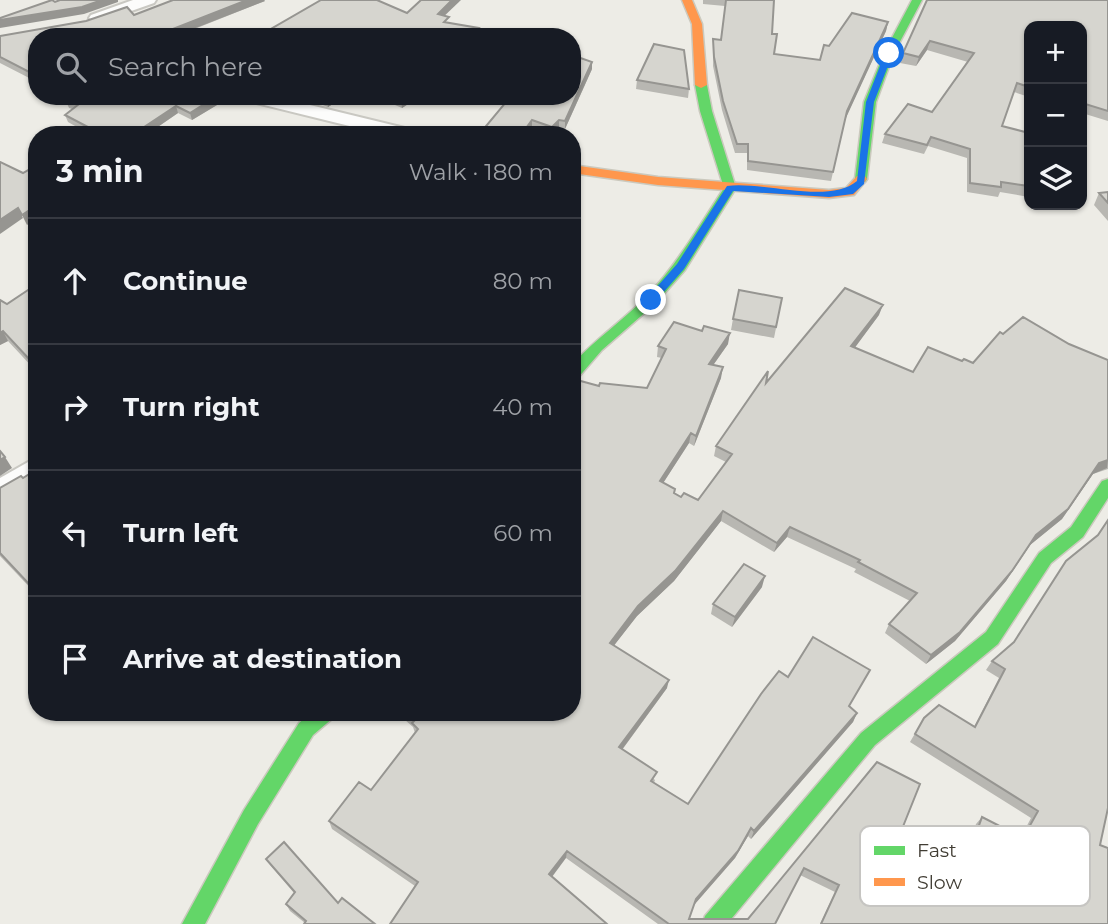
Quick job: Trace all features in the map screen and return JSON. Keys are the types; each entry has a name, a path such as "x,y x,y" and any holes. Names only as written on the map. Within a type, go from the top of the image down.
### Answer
{"street":[{"path":"91,28 82,22 148,0"},
{"path":"581,365 597,346 651,300 680,267 730,188 706,111 698,66 697,24 687,0"},
{"path":"581,170 730,188 829,194 850,192 861,182 870,102 889,53 917,0"},
{"path":"275,105 334,126"},
{"path":"0,491 28,473"},
{"path":"713,924 868,739 992,638 1045,558 1077,532 1108,485"},
{"path":"193,924 251,817 306,729 315,721"}],"building":[{"path":"52,0 102,0 82,7 0,20 0,18"},
{"path":"173,0 247,0 176,28 46,28 86,21 127,7 134,15"},
{"path":"321,0 377,0 407,13 421,0 452,0 438,14 449,17 444,22 479,28 273,28"},
{"path":"726,0 774,0 772,34 777,34 774,54 820,60 824,45 829,46 852,13 888,22 847,111 833,172 748,161 748,144 737,144 723,101 714,57 713,39 721,40"},
{"path":"927,0 1108,0 1108,111 1087,105 1087,21 1024,21 1024,85 1017,83 1002,126 1024,132 1024,185 1001,182 1001,187 970,183 970,149 931,137 927,145 885,134 908,104 932,112 974,53 930,41 919,57 903,53"},
{"path":"28,31 28,71 0,57 0,36"},
{"path":"654,44 684,50 689,89 637,80"},
{"path":"581,58 592,62 581,86"},
{"path":"78,105 203,105 190,113 176,106 146,126 86,126 65,115"},
{"path":"504,105 572,105 565,121 559,120 553,126 532,120 528,126 486,126"},
{"path":"0,162 23,173 28,170 28,211 22,215 18,208 0,220"},
{"path":"1108,192 1108,203 1099,193"},
{"path":"845,288 883,305 851,346 913,372 928,347 973,363 1000,332 1003,334 1023,317 1069,344 1108,360 1108,460 1099,463 1068,509 1036,535 1012,571 960,632 931,655 889,624 917,593 858,562 860,560 790,527 777,543 723,511 675,571 638,606 610,643 669,680 619,747 657,772 651,781 688,804 761,694 779,671 788,677 813,637 870,670 849,706 857,713 754,831 751,828 738,851 696,899 689,919 748,919 877,762 920,784 903,826 860,826 860,906 1090,906 1090,826 1030,826 1038,811 915,734 924,718 939,705 975,727 1005,669 992,661 1014,642 1066,561 1098,535 1108,520 1108,808 1100,845 1108,848 1108,924 821,924 839,885 804,868 775,924 669,924 567,851 549,874 607,924 390,924 418,882 329,821 359,782 371,790 418,729 412,723 581,721 581,381 599,386 600,383 647,388 666,349 658,346 674,322 702,331 704,326 730,333 709,364 723,367 696,436 691,433 660,481 675,489 674,493 681,497 684,493 698,500 732,454 716,446 768,371 766,383"},
{"path":"28,290 28,358 3,331 0,333 0,300 7,304"},
{"path":"739,290 782,298 776,327 733,319"},
{"path":"28,475 28,583 0,553 0,488 21,476 23,478"},
{"path":"744,564 765,576 735,617 713,604"},
{"path":"982,817 1000,826 979,826"},
{"path":"284,842 338,903 342,898 375,924 304,924 306,921 286,904 295,892 266,859"}],"traffic: fast":[{"path":"861,179 870,102 889,53 917,0"},
{"path":"581,365 597,346 651,300 680,267 730,188 706,111 701,85"},
{"path":"713,924 868,739 992,638 1045,558 1077,532 1108,485"},
{"path":"193,924 251,817 306,729 315,721"}],"traffic: slow":[{"path":"687,0 697,24 701,85"},
{"path":"581,170 658,181 829,194 850,192 861,179"}],"route":[{"path":"651,300 680,267 730,188 829,194 850,192 861,182 870,102 889,53"}]}
